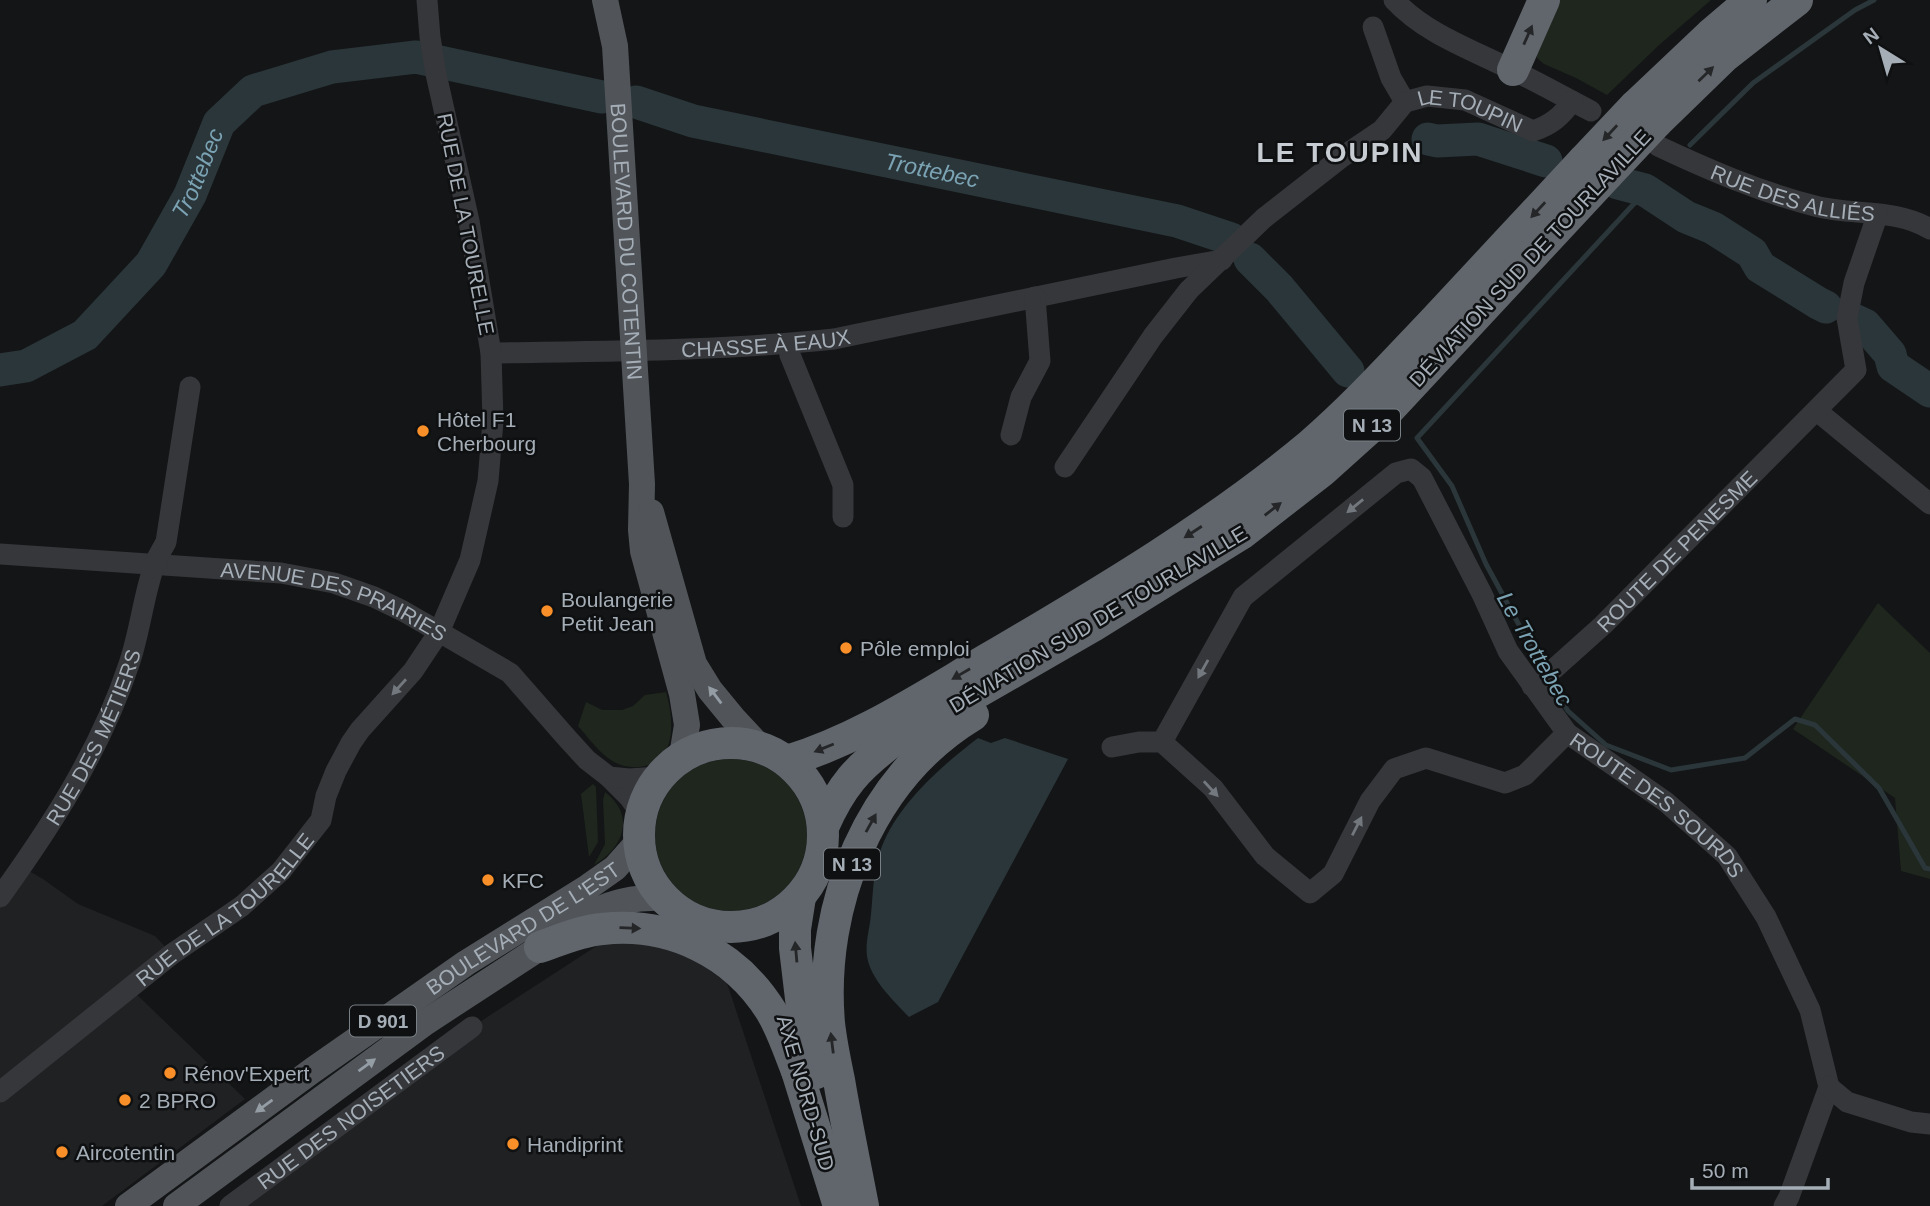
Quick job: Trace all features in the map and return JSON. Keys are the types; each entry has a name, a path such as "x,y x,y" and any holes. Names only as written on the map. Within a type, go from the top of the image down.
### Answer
{"highway":[{"path":"1513,70 1544,0"},
{"name":"DÉVIATION SUD DE TOURLAVILLE","path":"1650,125 1710,35 1751,0"},
{"name":"DÉVIATION SUD DE TOURLAVILLE","path":"787,761 860,732 914,702 1041,628 1230,507 1310,445 1361,398 1596,167 1650,125 1725,55 1797,0"},
{"name":"DÉVIATION SUD DE TOURLAVILLE","path":"823,827 834,802 855,773 892,741 1093,626 1241,534 1332,462 1381,418 1596,167"},
{"name":"N 13","path":"863,1206 832,1051 828,985 830,950 836,917 856,852 872,818 896,784 952,727 1075,652 1093,626"},
{"path":"733,742 760,747 787,761 805,779 818,802 823,827 822,852 814,876 800,897 780,913 758,923 733,927 708,924 684,914 663,898 642,861 640,827 648,794 659,776 682,756 707,746 733,742"},
{"name":"AXE NORD-SUD","path":"800,897 795,948 804,1024 812,1061 863,1206"},
{"name":"AXE NORD-SUD","path":"708,924 736,944 755,963 769,982 781,1007 793,1041 797,1070 839,1206"},
{"path":"540,947 585,931 618,928 667,932 703,946 735,967 755,988 773,1013 797,1070"}],"main road":[{"name":"BOULEVARD DU COTENTIN","path":"605,0 615,46 642,484 640,530 643,551 682,694 687,723 682,756"},
{"name":"BOULEVARD DU COTENTIN","path":"642,484 694,664 710,690 760,747"},
{"name":"BOULEVARD DE L'EST","path":"128,1206 313,1070 466,963 615,868 640,827"},
{"name":"BOULEVARD DE L'EST","path":"176,1206 426,1022 540,947 609,904 639,897 663,898"}],"street":[{"name":"RUE DE LA TOURELLE","path":"0,1092 172,954 262,889 281,872 321,820 326,796 351,743 413,671 439,632 470,560 488,481 493,421 491,353 470,221 435,69 427,0"},
{"path":"1394,0 1425,27 1513,70"},
{"path":"1373,27 1391,78 1405,102"},
{"name":"LE TOUPIN","path":"1231,251 1264,218 1342,157 1382,130 1405,102 1427,96 1465,100 1533,131 1546,127 1581,106 1513,70"},
{"name":"RUE DES ALLIÉS","path":"1650,125 1756,189 1843,212 1894,215 1911,219 1930,229"},
{"name":"ROUTE DE PENESME","path":"1532,686 1613,615 1856,370 1847,318 1854,283 1876,214"},
{"name":"CHASSE À EAUX","path":"491,353 788,344 834,340 1176,268 1231,251"},
{"path":"1065,467 1153,336 1189,290 1231,251"},
{"path":"1011,435 1021,397 1040,360 1035,297"},
{"path":"788,344 842,485 843,517"},
{"name":"RUE DES MÉTIERS","path":"0,897 82,773 129,664 154,565 166,542 190,387"},
{"path":"1816,411 1930,504"},
{"name":"ROUTE DES SOURDS","path":"1162,742 1243,597 1395,473 1412,468 1422,478 1508,651 1567,733 1667,802 1727,856 1766,917 1810,1010 1829,1087"},
{"name":"AVENUE DES PRAIRIES","path":"0,554 281,573 334,583 374,597 510,673 580,752 629,797 640,827"},
{"path":"1112,747 1139,742 1162,742 1213,788 1265,856 1310,892 1333,874 1370,802 1394,769 1426,758 1505,783 1525,775 1567,733"},
{"path":"609,777 629,779 659,776"},
{"name":"RUE DES NOISETIERS","path":"230,1206 472,1027"},
{"path":"1784,1206 1829,1087 1847,1102 1911,1122 1930,1124"}],"shaded area":[{"path":"1558,0 1711,0 1607,95 1537,58 1536,49"},
{"path":"1878,603 1930,653 1930,879 1901,871 1895,798 1793,729"},
{"path":"666,692 671,715 670,738 667,749 652,764 635,767 615,762 600,751 578,726 586,702 602,710 622,710 633,706 645,695"},
{"path":"978,738 991,743 1005,738 1068,759 938,1002 909,1017 878,981 867,956 877,862 886,838 906,805 934,775"},
{"path":"731,759 760,765 785,781 801,806 807,835 801,864 785,889 760,905 731,911 702,905 677,889 661,864 655,835 661,806 677,781 702,765"},
{"path":"593,784 596,787 598,842 589,857 581,794"},
{"path":"605,792 621,811 622,831 613,849 594,865 605,844"},
{"path":"22,867 78,904 155,936 172,954 131,989 245,1099 102,1206 0,1206 0,897"},
{"path":"615,934 677,946 727,983 801,1206 230,1206 472,1027"}],"waterway":[{"path":"1690,145 1753,83 1855,10 1874,0"},
{"name":"Trottebec","path":"0,370 26,366 85,335 151,264 190,195 219,123 253,91 332,67 416,57 602,97"},
{"name":"Trottebec","path":"636,102 693,121 1177,221 1231,239"},
{"path":"1428,139 1478,139 1546,161"},
{"path":"1544,671 1486,564 1452,486 1417,438 1655,181"},
{"path":"1618,183 1645,190 1686,217 1713,228 1752,253 1760,267 1826,307"},
{"name":"Trottebec","path":"1250,259 1279,288 1348,371"},
{"path":"1854,320 1865,325 1890,354 1893,366 1930,391"},
{"name":"Le Trottebec","path":"1549,679 1568,711 1606,745 1671,770 1745,758 1795,719 1815,725 1879,788 1925,868 1930,869"}],"place":[{"name":"Hôtel F1 Cherbourg","path":"423,431"},
{"name":"Boulangerie Petit Jean","path":"547,611"},
{"name":"Pôle emploi","path":"846,648"},
{"name":"KFC","path":"488,880"},
{"name":"Rénov'Expert","path":"170,1073"},
{"name":"2 BPRO","path":"125,1100"},
{"name":"Handiprint","path":"513,1144"},
{"name":"Aircotentin","path":"62,1152"}],"district":[{"name":"LE TOUPIN","path":"1340,152"}]}
